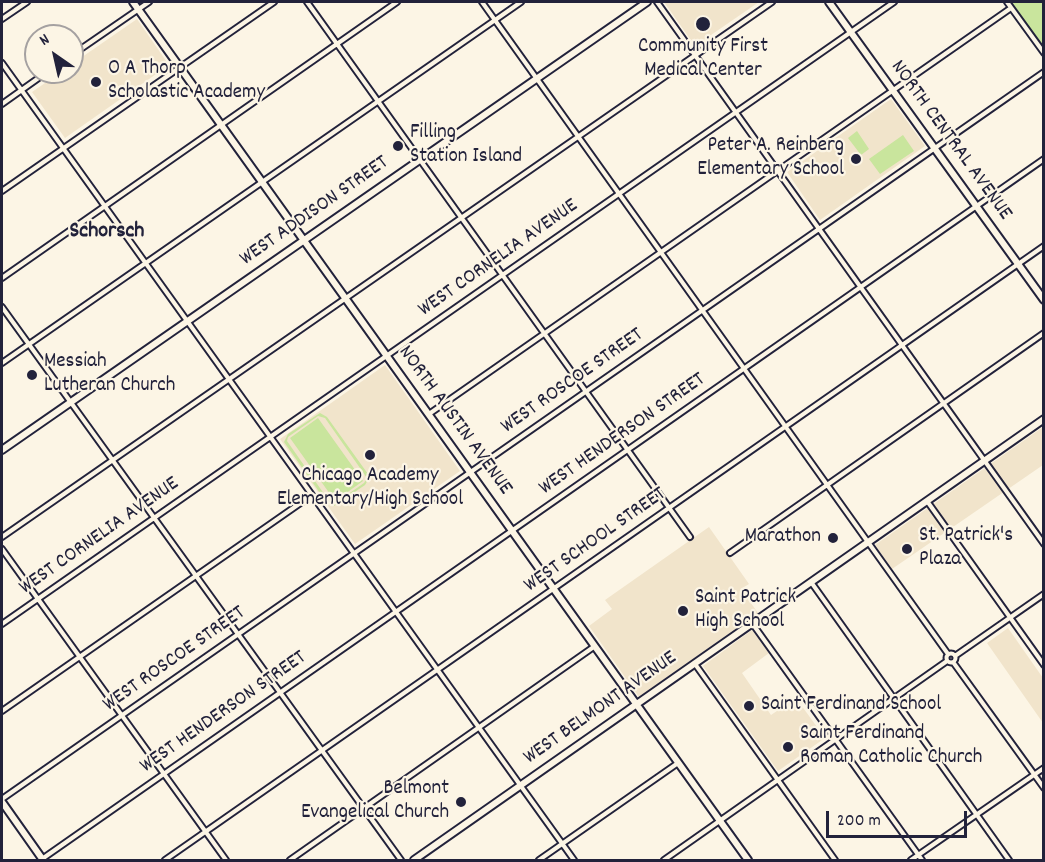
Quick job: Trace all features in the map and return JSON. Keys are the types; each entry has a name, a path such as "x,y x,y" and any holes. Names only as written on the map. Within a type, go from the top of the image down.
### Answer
{"street":[{"path":"2,19 27,2"},
{"name":"NORTH AUSTIN AVENUE","path":"132,2 748,861"},
{"path":"84,47 149,2"},
{"path":"2,191 274,2"},
{"path":"307,2 690,537"},
{"path":"2,278 398,2"},
{"path":"482,2 948,654 947,661"},
{"path":"2,363 521,2"},
{"name":"WEST ADDISON STREET","path":"2,450 647,2"},
{"path":"657,2 1044,544"},
{"path":"2,537 772,2"},
{"name":"NORTH CENTRAL AVENUE","path":"829,2 1044,300"},
{"name":"WEST CORNELIA AVENUE","path":"2,624 894,2"},
{"path":"1006,2 1044,53"},
{"path":"428,414 1011,8"},
{"path":"2,63 574,861"},
{"name":"WEST ROSCOE STREET","path":"2,801 1044,72"},
{"path":"2,104 30,84"},
{"name":"WEST HENDERSON STREET","path":"43,860 1044,159"},
{"name":"WEST SCHOOL STREET","path":"165,861 1044,246"},
{"path":"2,307 400,861"},
{"path":"730,553 1044,333"},
{"name":"WEST BELMONT AVENUE","path":"414,861 1043,421"},
{"path":"2,711 312,495"},
{"path":"927,501 1044,665"},
{"path":"2,549 226,861"},
{"path":"811,582 1009,861"},
{"path":"953,662 955,656 1044,594"},
{"path":"752,623 922,861"},
{"path":"290,861 595,646"},
{"path":"948,654 955,656"},
{"path":"664,861 947,661 953,662 1044,788"},
{"path":"695,663 835,861"},
{"path":"539,861 678,763"},
{"path":"911,861 1044,768"},
{"path":"2,801 43,860"}],"shaded area":[{"name":"Community First Medical Center","path":"664,2 759,2 695,46"},
{"name":"O A Thorp Scholastic Academy","path":"137,19 169,65 65,138 32,92 44,84 84,84 84,56"},
{"name":"Peter A. Reinberg Elementary School","path":"891,99 925,146 820,220 787,172"},
{"name":"Chicago Academy Elementary/High School","path":"385,365 460,471 355,544 280,439"},
{"path":"1043,427 1043,465 892,569 875,545"},
{"name":"Saint Patrick High School","path":"709,527 749,584 741,589 758,613 639,697 589,626 612,609 605,600"},
{"path":"1008,628 1043,678 1043,723 987,643"},
{"name":"Saint Ferdinand School","path":"752,630 769,653 742,673 771,715 796,698 825,738 778,771 703,666"}],"green space":[{"path":"1010,2 1043,2 1043,49"},
{"path":"857,131 869,149 861,155 848,138"},
{"path":"903,135 914,151 880,174 869,159"},
{"path":"320,413 327,417 368,474 369,478 365,485 334,506 327,503 284,442 288,434","holes":["318,416 325,418 367,478 364,483 334,504 329,501 287,441 288,437"]},
{"path":"318,418 363,481 335,501 290,438"}],"place":[{"name":"Community First Medical Center","path":"703,24"},
{"name":"O A Thorp Scholastic Academy","path":"96,82"},
{"name":"Filling Station Island","path":"398,146"},
{"name":"Peter A. Reinberg Elementary School","path":"856,159"},
{"name":"Messiah Lutheran Church","path":"32,375"},
{"name":"Chicago Academy Elementary/High School","path":"370,455"},
{"name":"Marathon","path":"833,538"},
{"name":"St. Patrick's Plaza","path":"907,549"},
{"name":"Saint Patrick High School","path":"683,611"},
{"name":"Saint Ferdinand School","path":"749,706"},
{"name":"Saint Ferdinand Roman Catholic Church","path":"788,747"},
{"name":"Belmont Evangelical Church","path":"461,802"}],"district":[{"name":"Schorsch","path":"107,233"}]}
